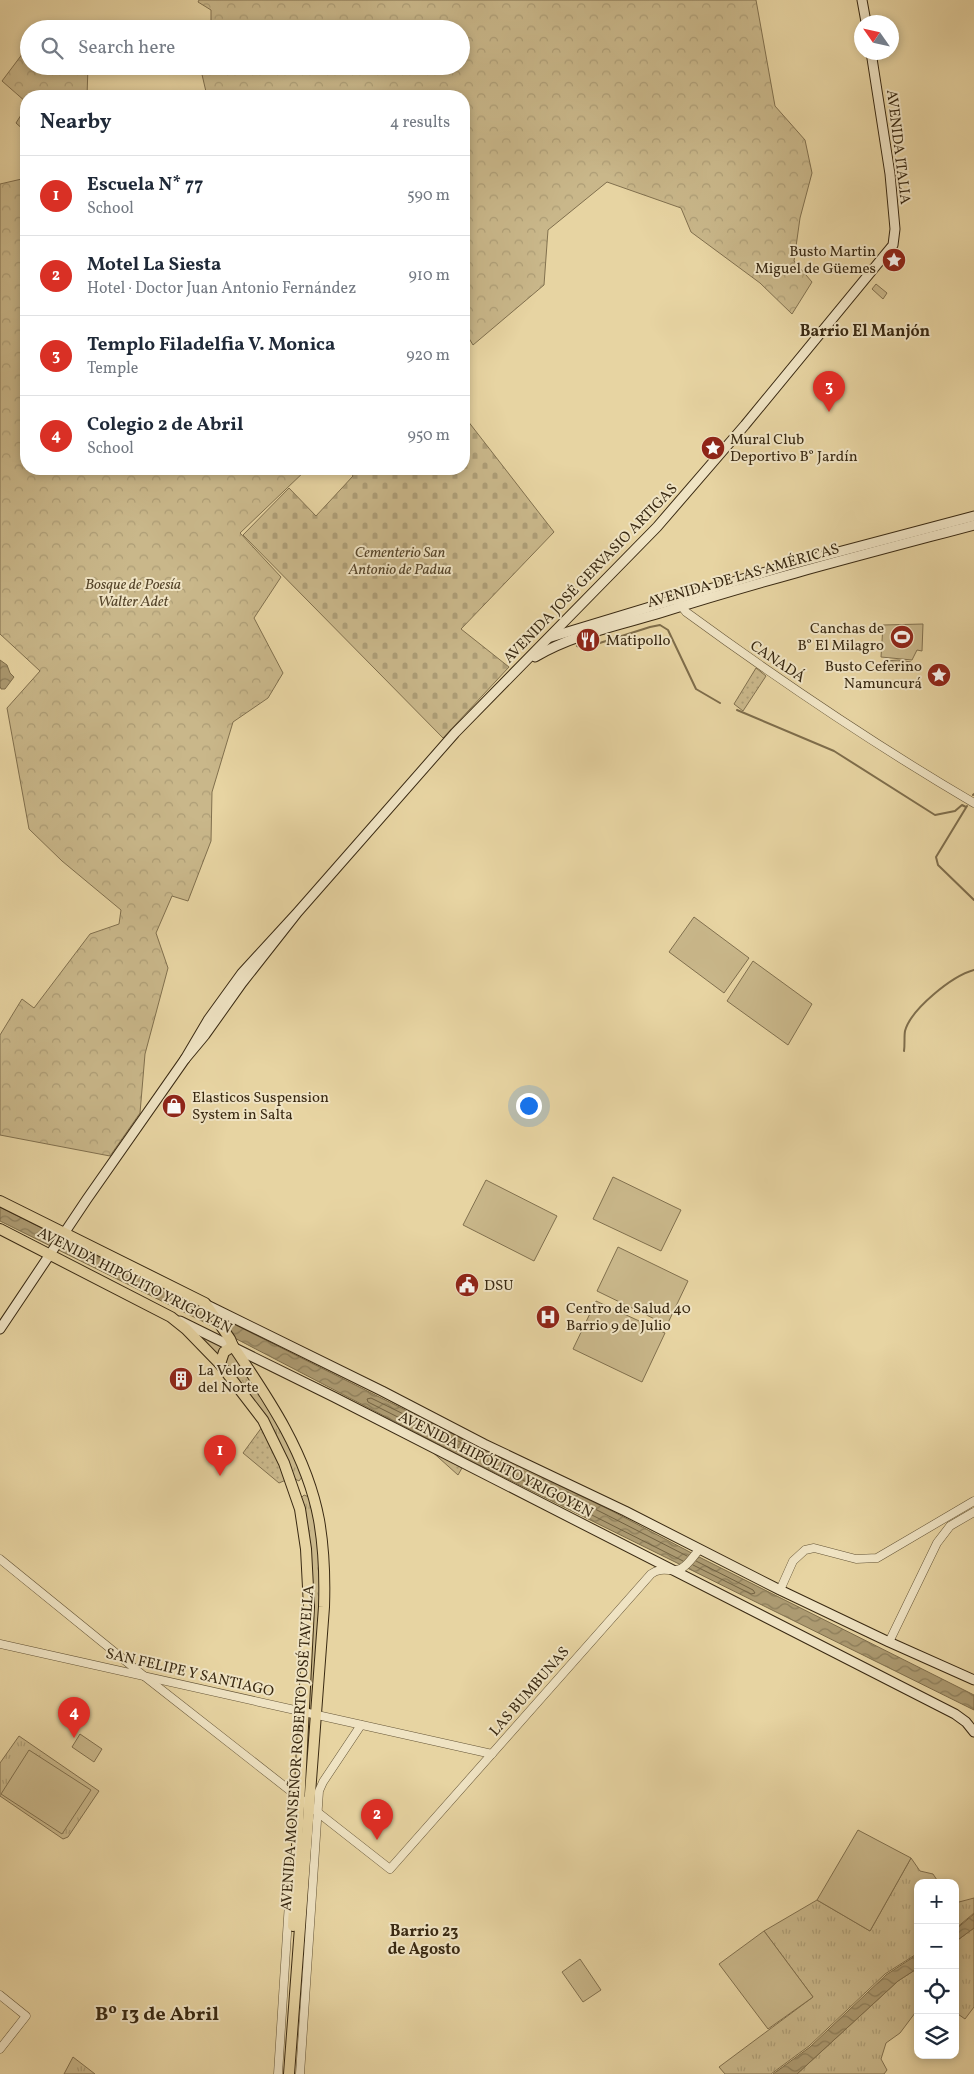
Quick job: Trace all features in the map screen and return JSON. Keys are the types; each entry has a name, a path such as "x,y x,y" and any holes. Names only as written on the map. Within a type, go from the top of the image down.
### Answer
{"highway":[{"name":"AVENIDA HIPÓLITO YRIGOYEN","path":"0,1201 205,1303"},
{"name":"AVENIDA HIPÓLITO YRIGOYEN","path":"0,1229 171,1317"},
{"name":"AVENIDA MONSEÑOR ROBERTO JOSÉ TAVELLA","path":"205,1303 276,1412 288,1434 309,1485 318,1518 323,1554 325,1584 289,2074"},
{"name":"AVENIDA MONSEÑOR ROBERTO JOSÉ TAVELLA","path":"171,1317 186,1329 220,1364 268,1428 290,1476 300,1507 309,1583 300,1798 283,2074"},
{"path":"220,1364 222,1354 232,1343"}],"main road":[{"path":"862,0 865,15"},
{"name":"AVENIDA ITALIA","path":"872,60 890,174 895,228 893,245"},
{"name":"AVENIDA JOSÉ GERVASIO ARTIGAS","path":"0,1329 64,1232 185,1059 234,983 455,733 674,509 893,245"},
{"name":"AVENIDA DE LAS AMÉRICAS","path":"524,663 554,646 788,565 974,516"},
{"name":"AVENIDA DE LAS AMÉRICAS","path":"550,637 974,525"},
{"name":"AVENIDA HIPÓLITO YRIGOYEN","path":"205,1303 484,1444 625,1511 697,1552 974,1680"},
{"name":"AVENIDA HIPÓLITO YRIGOYEN","path":"171,1317 232,1343 688,1579 955,1714 966,1722 974,1732"}],"street":[{"name":"CANADÁ","path":"678,603 757,664 900,758 974,802"},
{"path":"780,1590 796,1557 805,1550 814,1548 856,1559 877,1558 974,1501"},
{"path":"889,1642 937,1543 950,1526 974,1512"},
{"path":"688,1579 684,1574 683,1568 697,1552"},
{"path":"0,1559 144,1676 318,1813"},
{"name":"LAS BUMBUNAS","path":"318,1813 390,1870 651,1574 661,1569 683,1568"},
{"name":"SAN FELIPE Y SANTIAGO","path":"0,1644 492,1754"},
{"path":"300,2074 320,1786 361,1724"},
{"path":"278,2074 294,1831 300,1798"},
{"path":"0,1995 26,2016 0,2048"}],"green space":[{"path":"199,0 756,0 775,106 805,140 812,173 800,218 794,261 812,282 792,314 760,283 691,232 681,208 607,182 548,230 544,285 473,345 470,340 470,90 206,90 202,75 470,75 470,20 211,20 211,10 198,2"},
{"path":"20,57 20,75 88,75 87,90 20,90 20,97 2,81"},
{"path":"20,117 20,127 16,123"},
{"name":"Bosque de Poesía Walter Adet","path":"20,179 20,475 301,475 240,533 281,577 254,618 283,673 268,698 233,722 212,792 211,841 188,901 172,896 156,933 168,968 145,1054 140,1113 110,1156 0,1135 0,1035 22,999 34,1008 90,934 119,924 121,910 62,861 29,829 7,708 40,671 0,634 0,184"},
{"path":"876,284 887,293 883,299 872,289"},
{"name":"Cementerio San Antonio de Padua","path":"470,424 554,532 461,629 509,667 443,738 243,535 289,488 316,516 353,476 470,475"},
{"name":"Canchas de B° El Milagro","path":"923,624 922,651 917,650 912,660 881,657 883,625"},
{"path":"898,660 911,662 911,670 884,661"},
{"path":"756,668 766,676 743,711 734,704"},
{"path":"694,917 749,958 724,993 669,952"},
{"path":"753,961 812,1004 788,1045 727,1001"},
{"path":"613,1177 681,1210 661,1251 593,1219"},
{"path":"486,1180 557,1216 534,1261 463,1225"},
{"path":"618,1247 688,1281 667,1325 597,1291"},
{"path":"596,1301 665,1333 642,1382 573,1349"},
{"path":"199,1335 224,1346 217,1354"},
{"path":"231,1349 286,1438 302,1477 299,1481 295,1479 278,1439 225,1361"},
{"path":"262,1427 286,1480 279,1483 243,1453"},
{"path":"429,1449 462,1468 458,1475"},
{"path":"304,1495 309,1497 315,1523 320,1575 319,1628 314,1707 312,1711 307,1711 312,1586 300,1499"},
{"path":"307,1718 311,1719 305,1797"},
{"path":"80,1734 102,1749 94,1762 72,1747"},
{"path":"19,1736 99,1791 68,1837 63,1839 0,1796 0,1763"},
{"path":"29,1750 91,1790 62,1834 1,1794"},
{"path":"858,1830 911,1858 870,1931 817,1900"},
{"path":"911,1858 920,1871 933,1874 936,1879 914,1879 914,1956 885,1974 809,2046 771,2074 725,2074 719,2067 813,1997 764,1931 817,1900 870,1931"},
{"path":"974,1898 974,1913 959,1926 959,1924 959,1902"},
{"path":"974,1928 974,2007 965,2019 959,2015 959,1939"},
{"path":"764,1931 813,1997 768,2029 719,1964"},
{"path":"580,1959 601,1990 583,2002 562,1972"},
{"path":"914,1971 914,2014 900,2033 886,2043 881,2059 887,2070 884,2074 797,2074 898,1981"},
{"path":"73,2057 95,2074 64,2074"}],"water":[{"path":"0,660 7,665 14,677 5,689 1,689 0,686"},
{"path":"0,1207 471,1443 612,1511 703,1559 974,1695 974,1710 463,1457 202,1321 0,1221"},
{"path":"974,1914 974,1928 959,1939 959,1927"},
{"path":"914,1957 914,1971 898,1981 797,2074 773,2074 810,2047 886,1975"}],"waterway":[{"path":"577,646 584,648 660,625 668,630 696,689 720,703"},
{"path":"737,710 834,751 935,815 955,811 962,805 966,807"},
{"path":"967,806 936,857 938,865 974,900"},
{"path":"904,1051 905,1031 915,1013 944,986 965,973 974,970"}],"place":[{"name":"Busto Martin Miguel de Güemes","path":"894,260"},
{"name":"Templo Filadelfia V. Monica","path":"829,412"},
{"name":"Mural Club Deportivo B° Jardín","path":"713,448"},
{"name":"Canchas de B° El Milagro","path":"902,637"},
{"name":"Matipollo","path":"588,640"},
{"name":"Busto Ceferino Namuncurá","path":"939,675"},
{"name":"Elasticos Suspension System in Salta","path":"174,1106"},
{"name":"DSU","path":"467,1285"},
{"name":"Centro de Salud 40 Barrio 9 de Julio","path":"548,1317"},
{"name":"La Veloz del Norte","path":"181,1379"},
{"name":"Escuela N* 77","path":"220,1476"},
{"name":"Colegio 2 de Abril","path":"74,1738"},
{"name":"Motel La Siesta","path":"377,1840"}],"district":[{"name":"Barrio El Manjón","path":"865,330"},
{"name":"Barrio 23 de Agosto","path":"424,1939"},
{"name":"Bº 13 de Abril","path":"157,2013"}]}
